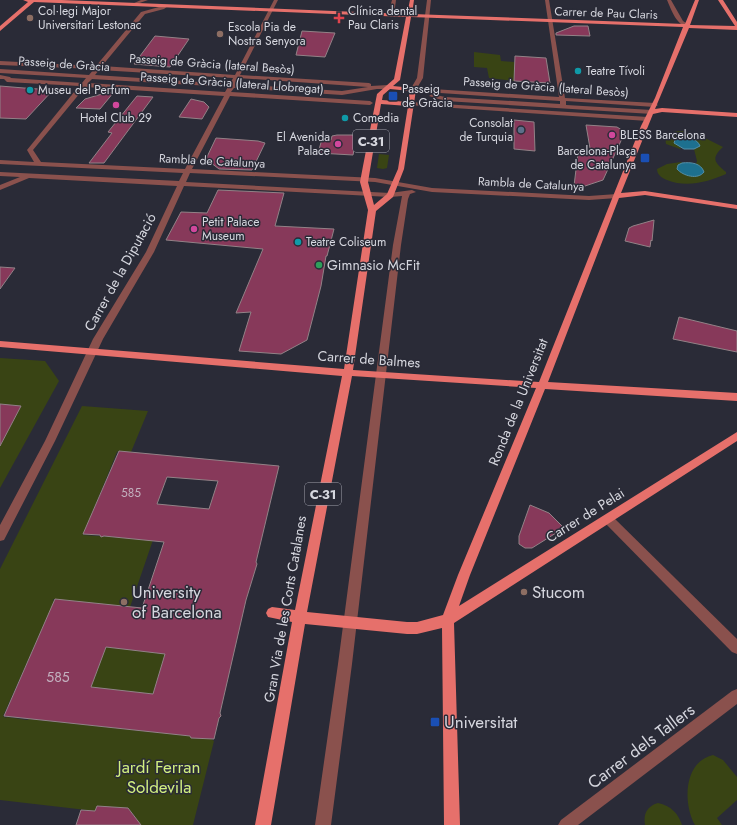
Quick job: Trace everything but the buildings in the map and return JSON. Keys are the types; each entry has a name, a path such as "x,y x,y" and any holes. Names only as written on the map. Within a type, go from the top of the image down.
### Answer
{"main road":[{"name":"Carrer de Pau Claris","path":"25,0 134,4 164,7 428,16 552,24 737,27"},
{"path":"0,28 33,0"},
{"path":"412,0 397,80 413,90"},
{"name":"Ronda de la Universitat","path":"448,620 464,575 697,0"},
{"path":"723,1 737,27"},
{"name":"Gran Via de les Corts Catalanes","path":"263,825 299,617 348,372 372,210 366,193 364,179 380,94 397,80"},
{"path":"388,86 413,90"},
{"name":"C-31","path":"372,210 390,194 401,168 413,90"},
{"name":"Passeig de Gràcia","path":"379,102 411,104"},
{"path":"653,108 662,110 737,115"},
{"path":"617,196 645,193 737,207"},
{"name":"Carrer de Balmes","path":"0,344 348,372 736,396"},
{"name":"Carrer de Pelai","path":"272,613 350,623 407,628 417,628 448,620 737,436"},
{"path":"448,620 452,825"}],"street":[{"name":"Carrer de Pau Claris","path":"134,4 146,0"},
{"name":"Carrer de la Diputació","path":"0,536 50,440 92,351 150,252 181,184 276,0"},
{"path":"391,15 394,0"},
{"path":"413,90 420,78 429,0"},
{"path":"547,0 552,24 563,106"},
{"path":"669,0 682,22 687,26"},
{"path":"39,164 30,150 143,13 164,7"},
{"name":"Passeig de Gràcia (lateral Besòs)","path":"0,63 237,76 369,85 375,87"},
{"name":"Passeig de Gràcia","path":"0,71 342,92 388,86"},
{"name":"Passeig de Gràcia (lateral Llobregat)","path":"0,78 8,78 7,80 370,103"},
{"name":"Passeig de Gràcia (lateral Besòs)","path":"413,90 562,99 653,108"},
{"name":"Passeig de Gràcia","path":"413,90 444,99"},
{"name":"Passeig de Gràcia","path":"342,92 379,102"},
{"name":"Passeig de Gràcia","path":"411,104 444,99 563,106 653,108"},
{"path":"411,104 648,119"},
{"name":"Rambla de Catalunya","path":"0,162 364,179 394,182 421,189 589,198 617,196"},
{"name":"Rambla de Catalunya","path":"0,174 25,178 390,194 407,193 421,189"},
{"path":"0,188 25,178"},
{"path":"323,825 404,199 407,193"},
{"path":"608,519 737,648"},
{"name":"Carrer dels Tallers","path":"566,825 737,696"}],"green space":[{"path":"474,52 500,55 501,61 514,62 514,81 489,78 487,68 474,67"},
{"path":"683,131 703,137 723,147 717,154 716,160 726,174 704,182 689,184 674,182 660,176 657,169 667,164 681,162 682,163 678,165 677,169 682,173 699,166 696,164 697,161 694,149 700,146 696,141 690,138 678,146 681,148 680,149 666,144 667,137 670,133"},
{"path":"379,154 389,155 387,168 377,168"},
{"path":"0,358 45,361 59,381 0,488 0,446 21,406 0,404"},
{"name":"Jardí Ferran Soldevila","path":"82,406 148,411 131,452 117,452 83,535 153,540 130,607 53,599 54,602 3,716 6,718 29,719 211,739 214,741 193,825 139,825 134,815 128,808 97,806 95,811 0,800 0,569"},
{"path":"106,647 165,654 153,694 91,687"},
{"path":"713,755 723,760 737,777 737,800 717,818 722,825 695,825 689,806 688,785 696,766 703,759"},
{"path":"658,803 667,806 673,811 682,825 645,825 645,814 651,806"}],"water":[{"path":"679,138 697,141 700,146 694,149 684,149 674,143 675,140"},
{"path":"682,163 698,165 704,172 698,176 683,174 677,169 678,165"}],"place":[{"name":"Col·legi Major Universitari Lestonac","path":"30,18"},
{"name":"Clínica dental Pau Claris","path":"339,18"},
{"name":"Escola Pia de Nostra Senyora","path":"220,34"},
{"name":"Teatre Tívoli","path":"578,71"},
{"name":"Museu del Perfum","path":"30,90"},
{"name":"Passeig de Gràcia","path":"393,96"},
{"name":"Hotel Club 29","path":"116,105"},
{"name":"Comedia","path":"345,118"},
{"name":"Consolat de Turquia","path":"521,130"},
{"name":"BLESS Barcelona","path":"612,135"},
{"name":"El Avenida Palace","path":"338,144"},
{"name":"Barcelona-Plaça de Catalunya","path":"645,158"},
{"name":"Petit Palace Museum","path":"194,229"},
{"name":"Teatre Coliseum","path":"298,242"},
{"name":"Gimnasio McFit","path":"319,265"},
{"name":"Stucom","path":"524,592"},
{"name":"University of Barcelona","path":"124,602"},
{"name":"Universitat","path":"435,722"}]}
